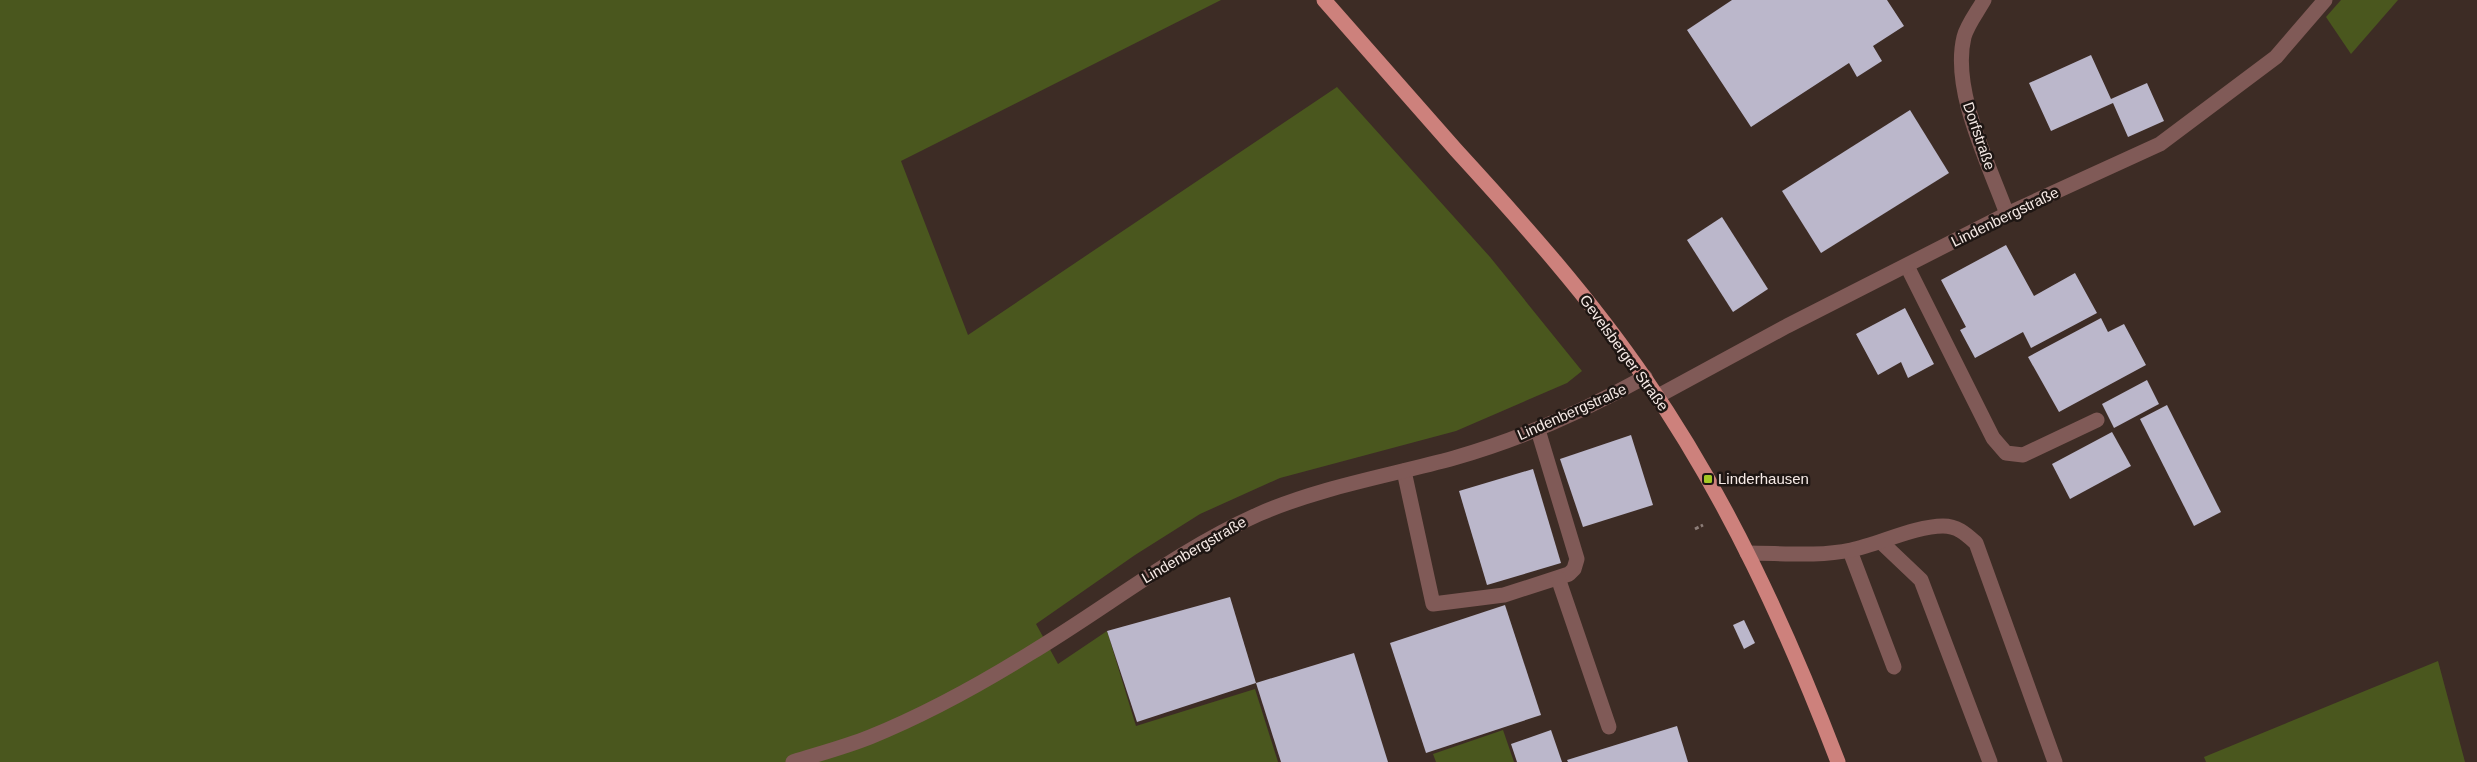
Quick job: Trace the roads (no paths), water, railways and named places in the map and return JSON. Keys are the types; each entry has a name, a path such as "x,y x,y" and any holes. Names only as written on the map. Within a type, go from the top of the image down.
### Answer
{"main road":[{"name":"Gevelsberger Straße","path":"1324,0 1513,213 1615,336 1658,396 1708,479 1748,553 1810,691 1838,762"}],"street":[{"name":"Dorfstraße","path":"1984,0 1964,36 1961,64 1965,100 2007,214"},
{"name":"Lindenbergstraße","path":"1658,396 1787,326 2007,214 2160,144 2276,57 2325,0"},
{"path":"1907,266 1993,438 2006,453 2023,455 2096,420"},
{"name":"Lindenbergstraße","path":"793,762 869,738 952,698 1029,654 1158,568 1219,533 1306,495 1456,457 1538,430 1600,402 1645,377"},
{"path":"1404,470 1433,604 1504,595 1569,574 1574,569 1577,559 1538,430"},
{"path":"1748,553 1850,551 1944,526 1961,529 1976,543 2055,762"},
{"path":"1881,542 1921,580 1990,762"},
{"path":"1850,551 1894,667"},
{"path":"1558,578 1609,727"}],"place":[{"name":"Linderhausen","path":"1708,479"}]}
